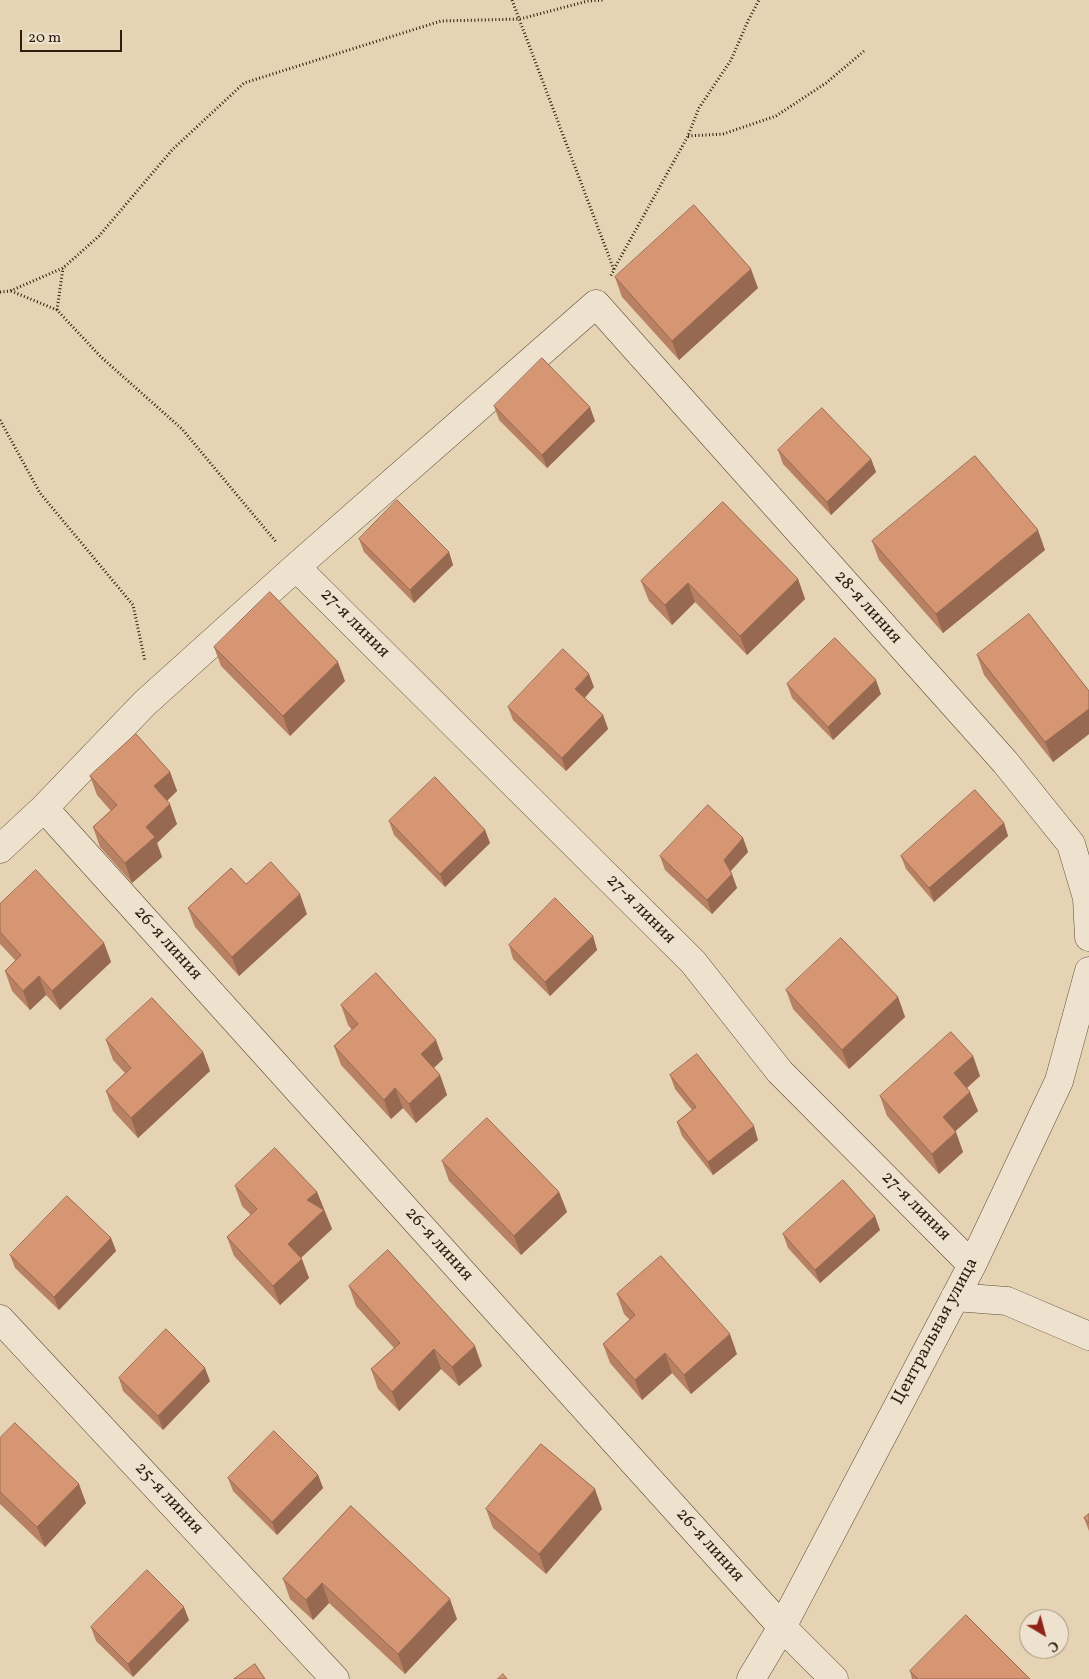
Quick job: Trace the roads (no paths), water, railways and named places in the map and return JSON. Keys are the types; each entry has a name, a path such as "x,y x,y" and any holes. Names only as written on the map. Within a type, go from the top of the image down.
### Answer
{"street":[{"name":"28-я линия","path":"296,567 596,304 1004,762 1071,844 1087,898 1089,938"},
{"path":"0,848 44,808 145,703 296,567"},
{"name":"27-я линия","path":"296,567 693,962 780,1072 972,1265"},
{"name":"26-я линия","path":"44,808 782,1627 834,1679"},
{"name":"Центральная улица","path":"751,1679 782,1627 972,1265 1059,1081 1089,970"},
{"path":"955,1297 1007,1302 1089,1336"},
{"name":"25-я линия","path":"0,1319 335,1679"}]}
